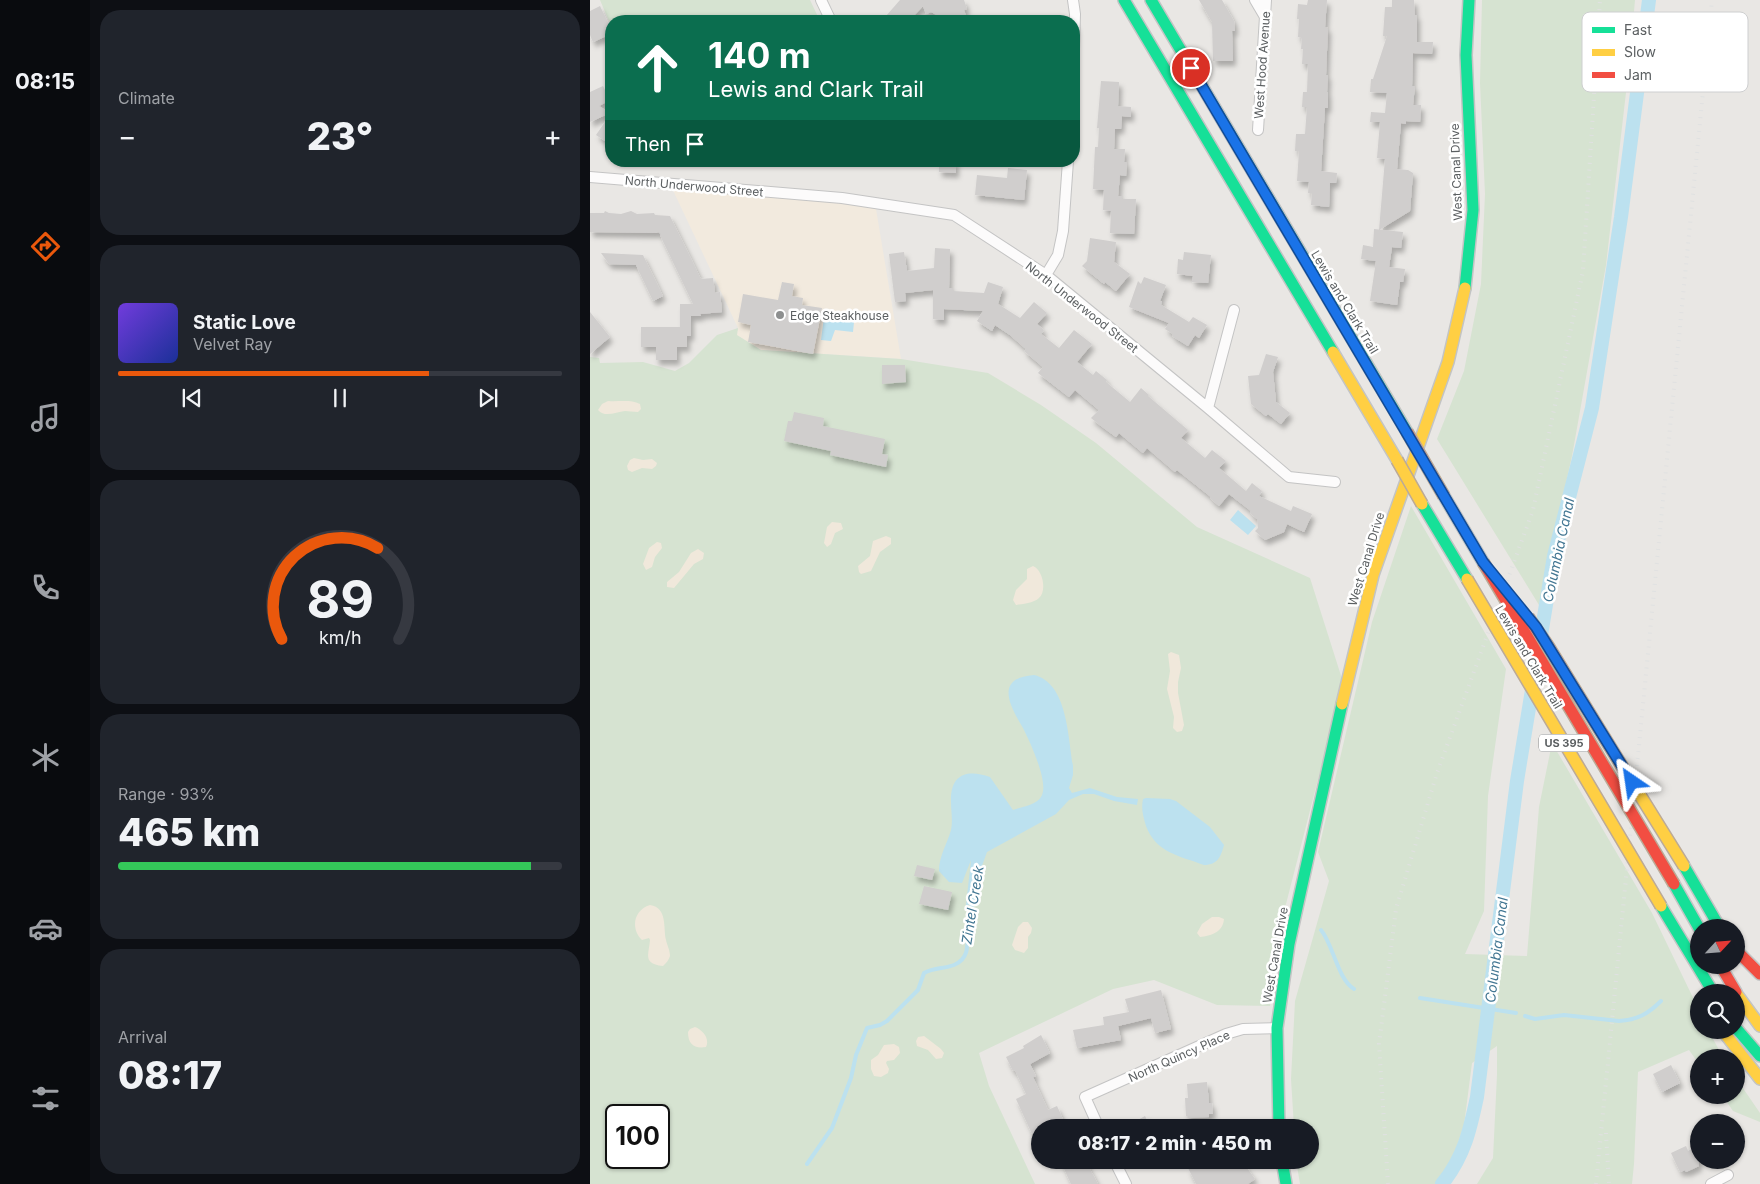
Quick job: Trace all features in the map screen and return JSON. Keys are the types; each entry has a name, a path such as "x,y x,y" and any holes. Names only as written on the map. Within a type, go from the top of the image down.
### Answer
{"main road":[{"name":"Lewis and Clark Trail","path":"1124,0 1708,984"},
{"name":"Lewis and Clark Trail","path":"1151,0 1694,919"},
{"name":"West Canal Drive","path":"1279,1119 1276,1028 1289,944 1336,728 1373,575 1448,362 1465,286 1472,210 1466,55 1469,0"},
{"path":"1483,562 1523,610 1548,646 1715,919"},
{"path":"1661,906 1698,984"},
{"path":"1745,959 1760,974"},
{"path":"1745,1005 1760,1026"},
{"path":"1745,1038 1760,1056"},
{"path":"1729,1039 1760,1079"},
{"path":"1284,1169 1286,1184"}],"street":[{"path":"821,0 828,15"},
{"path":"1073,0 1076,15"},
{"path":"1255,0 1265,18"},
{"name":"West Hood Avenue","path":"1258,130 1266,0"},
{"path":"1046,275 1058,255 1063,231 1068,167"},
{"name":"North Underwood Street","path":"590,177 842,198 954,215 1046,275 1289,477 1335,482"},
{"path":"1208,408 1234,310"},
{"name":"North Quincy Place","path":"1095,1119 1085,1097 1226,1034 1243,1029 1276,1028"},
{"path":"1118,1169 1126,1184"},
{"path":"1711,1184 1728,1175"}],"shaded area":[{"path":"670,184 875,203 901,359 761,350 736,335 738,328"}],"green space":[{"path":"600,0 810,0 817,15 606,15"},
{"path":"1482,0 1635,0 1634,12 1582,12 1582,92 1626,92 1606,265 1572,456 1539,605 1437,439 1464,371 1481,284 1485,194 1480,83"},
{"path":"738,328 737,335 761,350 901,359 988,373 1041,405 1096,443 1197,527 1310,578 1343,682 1276,943 1270,1006 1217,1005 1154,980 1113,989 979,1053 989,1086 1035,1184 590,1184 590,357 599,358 600,363 643,362 675,371 689,363 717,335"},
{"path":"1411,506 1506,669 1488,796 1484,911 1465,954 1527,956 1539,807 1552,743 1652,913 1690,991 1690,1039 1713,1039 1719,1049 1690,1049 1690,1051 1689,1050 1638,1072 1632,1184 1477,1184 1493,1158 1497,1046 1472,1063 1464,1125 1449,1170 1435,1184 1300,1184 1298,1169 1319,1169 1319,1119 1294,1119 1291,1079 1295,1001 1329,881 1318,852 1372,622"},
{"path":"1745,1091 1760,1113 1760,1122 1745,1116 1745,1114 1733,1111 1728,1104 1745,1104"}],"sand":[{"path":"608,401 636,402 640,404 641,409 638,412 625,411 604,414 598,410 602,404"},
{"path":"634,458 652,459 657,463 652,469 642,468 632,472 628,470 627,466 630,460"},
{"path":"832,522 841,523 843,529 835,533 831,544 827,547 824,543 827,527"},
{"path":"886,536 891,538 891,544 880,552 871,571 861,574 858,566 870,556 873,541"},
{"path":"657,542 661,543 662,548 655,557 652,567 646,570 643,564 649,548"},
{"path":"698,549 704,553 703,559 694,564 674,588 667,587 667,582 679,572 691,553"},
{"path":"1033,566 1039,572 1043,581 1043,591 1039,598 1034,601 1016,605 1013,600 1016,590 1027,579 1027,569"},
{"path":"1171,652 1179,655 1181,668 1178,693 1184,725 1182,731 1177,732 1173,728 1174,717 1167,689 1170,671 1168,654"},
{"path":"650,905 660,910 664,919 670,956 663,966 649,961 650,940 649,938 642,940 636,930 637,915"},
{"path":"1212,917 1224,919 1221,927 1208,936 1200,937 1197,933 1202,924"},
{"path":"1023,922 1028,922 1032,928 1028,937 1028,948 1024,953 1015,950 1012,945 1018,927"},
{"path":"695,1027 705,1035 706,1047 692,1045 688,1032"},
{"path":"924,1036 941,1049 944,1053 942,1058 936,1059 928,1050 917,1046 916,1041 918,1037"},
{"path":"894,1044 899,1047 900,1053 894,1060 887,1061 888,1073 881,1077 874,1076 871,1069 871,1060 878,1055 884,1045"}],"water":[{"path":"824,317 854,322 853,332 835,330 831,341 821,340"},
{"path":"1238,510 1256,526 1248,535 1230,520"},
{"path":"1034,675 1045,680 1054,689 1060,700 1067,727 1073,766 1073,775 1069,788 1072,793 1090,788 1117,797 1138,799 1137,805 1114,801 1094,794 1083,794 1069,800 1056,814 987,852 979,874 976,904 966,905 971,860 962,883 949,882 939,871 942,855 951,830 951,793 953,785 962,776 967,774 982,775 990,777 1013,810 1039,800 1043,791 1041,773 1026,734 1010,702 1009,694 1010,687 1014,681 1022,677"},
{"path":"1143,799 1176,801 1210,827 1224,845 1222,853 1216,862 1204,865 1162,848 1150,835 1146,826 1142,806"}],"building":[{"path":"900,0 964,0 967,9 964,10 966,15 937,15 931,12 926,14 923,6 915,15 887,15"},
{"path":"1199,0 1222,0 1234,21 1235,31 1232,31 1233,61 1213,61 1212,22"},
{"path":"1308,0 1327,0 1325,27 1328,28 1326,75 1328,75 1328,108 1325,108 1321,171 1337,173 1336,183 1330,183 1329,207 1311,205 1312,193 1308,193 1309,182 1297,181 1299,151 1295,151 1296,134 1305,134 1307,107 1302,107 1303,92 1307,92 1308,64 1302,64 1302,38 1298,37 1299,19 1297,19 1298,4 1307,5"},
{"path":"1392,0 1414,0 1415,15 1417,15 1417,42 1433,42 1432,54 1413,53 1412,86 1415,86 1413,105 1421,105 1420,122 1406,121 1406,124 1401,123 1397,169 1408,170 1413,173 1410,211 1379,230 1385,159 1377,158 1380,122 1370,122 1371,112 1385,113 1387,93 1370,92 1371,79 1373,79 1387,36 1383,36 1385,7 1392,7"},
{"path":"600,6 605,16 605,37 593,42 590,35 590,11"},
{"path":"1101,81 1119,82 1118,106 1131,107 1131,117 1122,116 1121,129 1115,129 1114,149 1125,149 1124,162 1127,162 1126,176 1120,175 1118,196 1122,196 1122,199 1136,199 1134,234 1110,233 1111,211 1103,210 1104,190 1093,189 1095,147 1098,147 1099,128 1097,128"},
{"path":"603,86 605,90 605,103 599,106 605,110 605,115 590,122 590,92"},
{"path":"605,122 605,141 596,135"},
{"path":"939,167 956,167 956,173 939,172"},
{"path":"1008,168 1027,170 1024,200 975,195 977,175 1007,178"},
{"path":"605,211 621,214 631,211 637,214 654,213 655,215 670,216 701,279 713,278 715,293 720,292 722,312 691,316 691,336 687,336 687,347 677,347 677,360 656,360 656,347 641,347 641,327 680,327 680,304 693,304 661,234 658,232 590,232 590,213 604,213"},
{"path":"1374,229 1403,232 1401,248 1392,247 1389,267 1405,269 1403,282 1400,282 1397,305 1370,301 1376,261 1361,259 1363,245 1373,247"},
{"path":"1090,238 1116,242 1114,262 1130,274 1116,291 1082,266 1087,261"},
{"path":"935,248 950,249 949,288 953,288 953,291 984,293 988,282 1003,287 998,304 1020,318 1034,302 1047,313 1037,324 1044,330 1041,334 1059,348 1074,330 1092,344 1077,362 1093,375 1096,371 1130,402 1141,388 1188,430 1181,438 1205,458 1212,450 1226,461 1219,468 1246,491 1252,483 1262,491 1259,496 1291,511 1293,506 1312,514 1304,532 1287,524 1284,532 1265,540 1255,531 1258,528 1257,519 1250,513 1251,511 1229,494 1219,506 1211,497 1177,470 1175,472 1147,448 1143,453 1119,433 1116,437 1091,418 1099,410 1075,390 1069,397 1038,373 1043,367 1024,351 1026,349 1010,335 995,325 992,331 977,321 983,311 944,309 944,320 933,319 933,290 905,293 906,301 895,302 889,254 904,252 907,271 934,268"},
{"path":"1184,252 1211,255 1208,283 1192,282 1193,276 1177,274 1178,259 1183,260"},
{"path":"601,253 643,255 663,296 653,301 636,265 609,264"},
{"path":"1144,277 1166,285 1160,301 1162,301 1161,305 1189,322 1193,317 1207,325 1199,338 1195,335 1188,346 1165,329 1169,323 1129,307 1138,281 1141,284"},
{"name":"Edge Steakhouse","path":"782,282 794,284 792,296 803,298 802,305 822,308 813,354 748,342 751,325 738,322 743,294 778,300"},
{"path":"590,312 610,337 590,354"},
{"path":"1266,354 1278,357 1273,372 1276,402 1290,413 1281,424 1268,414 1266,416 1251,404 1248,376 1259,375"},
{"path":"882,365 905,365 906,382 882,384"},
{"path":"794,412 824,418 823,426 885,439 882,454 888,455 886,467 830,455 831,451 784,441 788,421 792,421"},
{"path":"917,865 935,869 932,880 914,876"},
{"path":"924,886 952,892 948,910 919,904"},
{"path":"1161,990 1171,1029 1155,1033 1151,1018 1118,1026 1121,1040 1077,1048 1073,1030 1104,1025 1103,1017 1129,1012 1125,999"},
{"path":"1041,1035 1050,1053 1030,1064 1036,1076 1033,1077 1048,1110 1057,1106 1063,1119 1031,1119 1031,1132 1016,1099 1026,1094 1015,1070 1013,1071 1006,1057 1024,1048 1023,1046"},
{"path":"1671,1065 1680,1083 1662,1092 1653,1074"},
{"path":"1207,1082 1209,1103 1212,1103 1213,1114 1209,1114 1209,1117 1188,1118 1186,1116 1185,1098 1188,1098 1187,1084"},
{"path":"1686,1146 1688,1151 1690,1150 1690,1169 1692,1169 1680,1172 1671,1153"},
{"path":"1064,1169 1090,1169 1098,1184 1071,1184"},
{"path":"1188,1169 1248,1169 1255,1179 1248,1184 1196,1184"}],"waterway":[{"name":"Columbia Canal","path":"1647,12 1649,0"},
{"name":"Columbia Canal","path":"1442,1184 1450,1174 1461,1153 1469,1132 1477,1097 1517,781 1554,556 1592,408 1621,217 1637,92"},
{"name":"Zintel Creek","path":"807,1164 832,1128 867,1028 887,1021 918,990 924,973 954,965 964,957 967,945 967,925 973,900"},
{"name":"Zintel Creek","path":"1321,930 1344,978 1354,989"},
{"name":"Zintel Creek","path":"1420,998 1516,1013"},
{"name":"Zintel Creek","path":"1525,1016 1535,1019 1564,1015 1619,1021 1642,1016 1661,1001"}],"railway":[{"path":"1599,12 1600,0"},
{"path":"1711,12 1712,0"},
{"path":"1388,1184 1379,1044 1396,909 1437,773 1533,510 1583,271 1594,92"},
{"path":"1596,1184 1703,92"},
{"path":"1606,1133 1609,1184"}],"traffic: fast":[{"path":"1124,0 1333,352"},
{"path":"1151,0 1407,432"},
{"path":"1465,288 1473,210 1466,55 1469,0"},
{"path":"1444,496 1483,562"},
{"path":"1422,504 1467,579"},
{"path":"1279,1119 1277,1028 1289,944 1342,704"},
{"path":"1684,866 1715,919"},
{"path":"1674,884 1694,919"},
{"path":"1661,906 1708,984"},
{"path":"1745,1038 1760,1056"},
{"path":"1284,1169 1286,1184"}],"traffic: slow":[{"path":"1342,704 1373,575 1448,362 1465,288"},
{"path":"1333,352 1397,460"},
{"path":"1397,460 1422,504"},
{"path":"1467,579 1661,906"},
{"path":"1625,771 1684,866"},
{"path":"1745,1005 1760,1026"},
{"path":"1729,1039 1760,1079"}],"traffic: jam":[{"path":"1407,432 1444,496"},
{"path":"1483,562 1674,884"},
{"path":"1528,617 1625,771"},
{"path":"1745,959 1760,974"},
{"path":"1725,974 1731,984"}],"place":[{"name":"Edge Steakhouse","path":"780,315"}],"route":[{"path":"1191,68 1483,562 1536,627 1632,782"}]}
